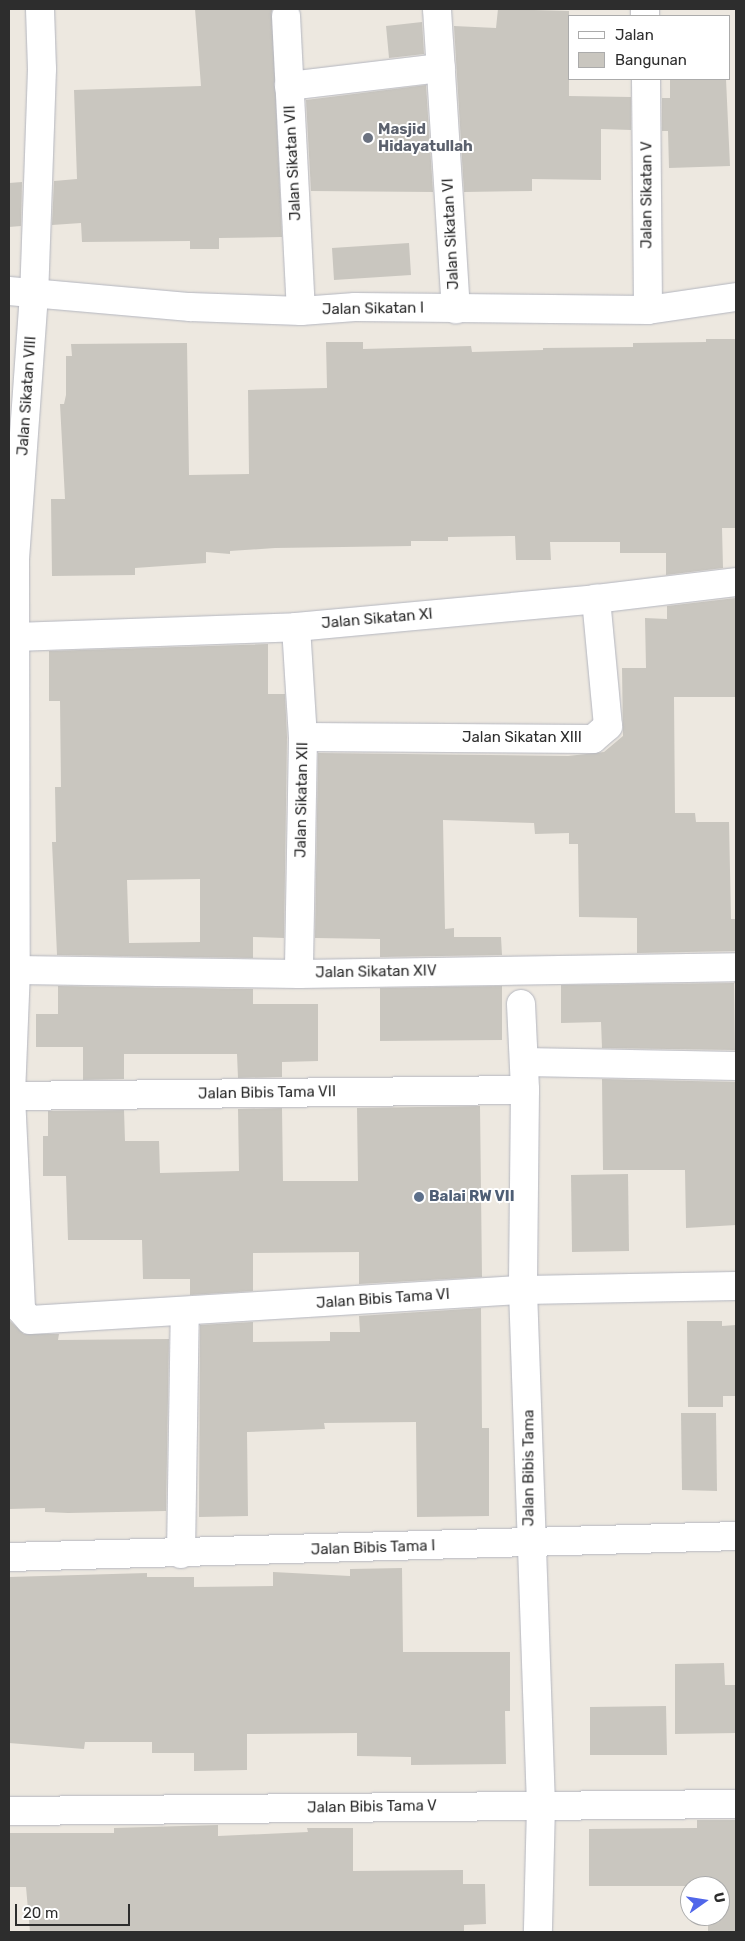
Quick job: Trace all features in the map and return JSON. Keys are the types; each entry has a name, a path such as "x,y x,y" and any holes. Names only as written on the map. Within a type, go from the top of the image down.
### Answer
{"street":[{"name":"Jalan Sikatan VIII","path":"30,1320 21,1310 10,1096 16,970 16,636 12,560 21,293 42,69 40,9"},
{"name":"Jalan Sikatan VI","path":"437,9 456,308"},
{"name":"Jalan Sikatan VII","path":"286,16 301,311"},
{"path":"289,86 441,68"},
{"name":"Jalan Sikatan V","path":"646,80 648,310"},
{"name":"Jalan Sikatan I","path":"21,293 190,307 301,311 354,307 648,310 736,297"},
{"name":"Jalan Sikatan XI","path":"16,636 296,627 596,599 736,582"},
{"name":"Jalan Sikatan XIII","path":"303,738 593,739 608,726 596,599"},
{"name":"Jalan Sikatan XII","path":"296,627 303,738 299,974"},
{"name":"Jalan Sikatan XIV","path":"16,970 299,974 736,967"},
{"name":"Jalan Bibis Tama","path":"521,1004 526,1090 523,1290 530,1414 530,1544 541,1805 538,1932"},
{"path":"525,1062 736,1066"},
{"name":"Jalan Bibis Tama VII","path":"10,1096 526,1090"},
{"name":"Jalan Bibis Tama VI","path":"30,1320 523,1290 736,1286"},
{"path":"181,1554 185,1312"},
{"name":"Jalan Bibis Tama I","path":"9,1557 530,1544 736,1536"},
{"name":"Jalan Bibis Tama V","path":"9,1812 736,1804"}],"building":[{"path":"195,9 272,9 282,237 219,238 219,249 190,249 190,241 82,242 81,223 52,225 54,181 77,179 74,90 201,86"},
{"path":"498,9 569,11 569,96 631,97 631,130 601,129 601,180 532,179 532,191 464,192 454,26 496,28"},
{"path":"422,22 424,54 389,58 386,26"},
{"path":"670,80 726,80 730,166 669,168 668,131 662,131 662,98 670,98"},
{"name":"Masjid Hidayatullah","path":"426,85 433,192 311,191 306,100"},
{"path":"22,182 21,226 9,227 9,183"},
{"path":"409,243 411,275 334,280 332,248"},
{"path":"706,339 736,339 736,528 722,528 723,568 666,575 666,553 620,553 620,542 550,542 551,560 516,560 515,536 448,537 448,541 411,541 411,546 275,548 230,551 230,554 206,552 206,563 135,568 135,575 52,576 51,499 65,499 60,404 64,404 66,395 66,356 72,356 71,344 187,343 189,475 249,474 248,390 327,388 326,342 363,342 363,349 471,346 472,352 543,350 543,348 633,347 633,343 706,342"},
{"path":"736,598 736,697 674,697 675,813 695,813 696,822 729,822 731,919 736,919 736,951 637,953 637,918 579,917 578,844 569,844 569,833 535,834 534,823 443,820 445,929 454,928 454,937 501,937 502,955 380,957 380,939 315,938 318,753 568,756 604,752 623,736 622,668 646,668 645,618 667,619 667,606"},
{"path":"268,644 268,694 285,694 287,737 284,938 253,937 253,958 57,955 52,842 56,842 55,787 61,787 60,701 49,701 49,651","holes":["200,879 200,942 129,943 127,880"]},
{"path":"734,983 735,1050 602,1048 601,1022 561,1023 561,985"},
{"path":"58,986 253,989 253,1004 318,1004 318,1061 282,1062 282,1077 238,1078 237,1054 124,1054 124,1079 83,1080 83,1047 36,1047 36,1014 58,1014"},
{"path":"502,986 502,1040 380,1041 380,988"},
{"path":"602,1079 736,1082 736,1225 686,1228 685,1170 603,1170"},
{"path":"480,1106 482,1277 359,1284 359,1252 253,1253 253,1291 190,1295 190,1279 143,1279 142,1240 68,1240 66,1176 43,1176 43,1136 48,1136 48,1111 124,1110 125,1141 159,1141 160,1173 239,1171 238,1109 282,1108 283,1181 358,1181 357,1108"},
{"path":"628,1174 629,1251 572,1252 571,1175"},
{"path":"481,1308 482,1428 489,1428 489,1516 417,1517 416,1422 324,1423 325,1429 247,1432 248,1516 199,1517 200,1325 253,1322 253,1342 330,1341 330,1332 360,1332 359,1316"},
{"path":"9,1320 24,1334 59,1334 58,1340 169,1339 166,1511 68,1513 45,1512 45,1508 9,1509"},
{"path":"687,1321 722,1321 722,1326 736,1325 736,1396 723,1396 723,1407 688,1407"},
{"path":"681,1413 716,1413 717,1491 682,1490"},
{"path":"402,1568 403,1652 510,1652 510,1711 505,1711 506,1764 411,1765 411,1757 357,1756 357,1733 247,1734 247,1770 194,1771 194,1753 152,1753 152,1742 85,1742 84,1749 9,1743 9,1577 147,1573 147,1577 194,1577 194,1587 273,1586 273,1572 350,1576 350,1569"},
{"path":"724,1663 725,1685 736,1685 736,1733 675,1734 675,1664"},
{"path":"666,1706 667,1755 590,1755 590,1707"},
{"path":"697,1820 736,1820 736,1932 708,1932 708,1926 730,1926 730,1876 680,1876 680,1886 589,1886 589,1829 697,1828"},
{"path":"218,1825 218,1836 308,1832 307,1828 353,1828 353,1871 463,1870 463,1884 485,1884 486,1924 464,1925 464,1932 30,1932 26,1887 9,1887 9,1833 114,1833 114,1828"}],"place":[{"name":"Masjid Hidayatullah","path":"368,138"},
{"name":"Balai RW VII","path":"419,1197"}]}
